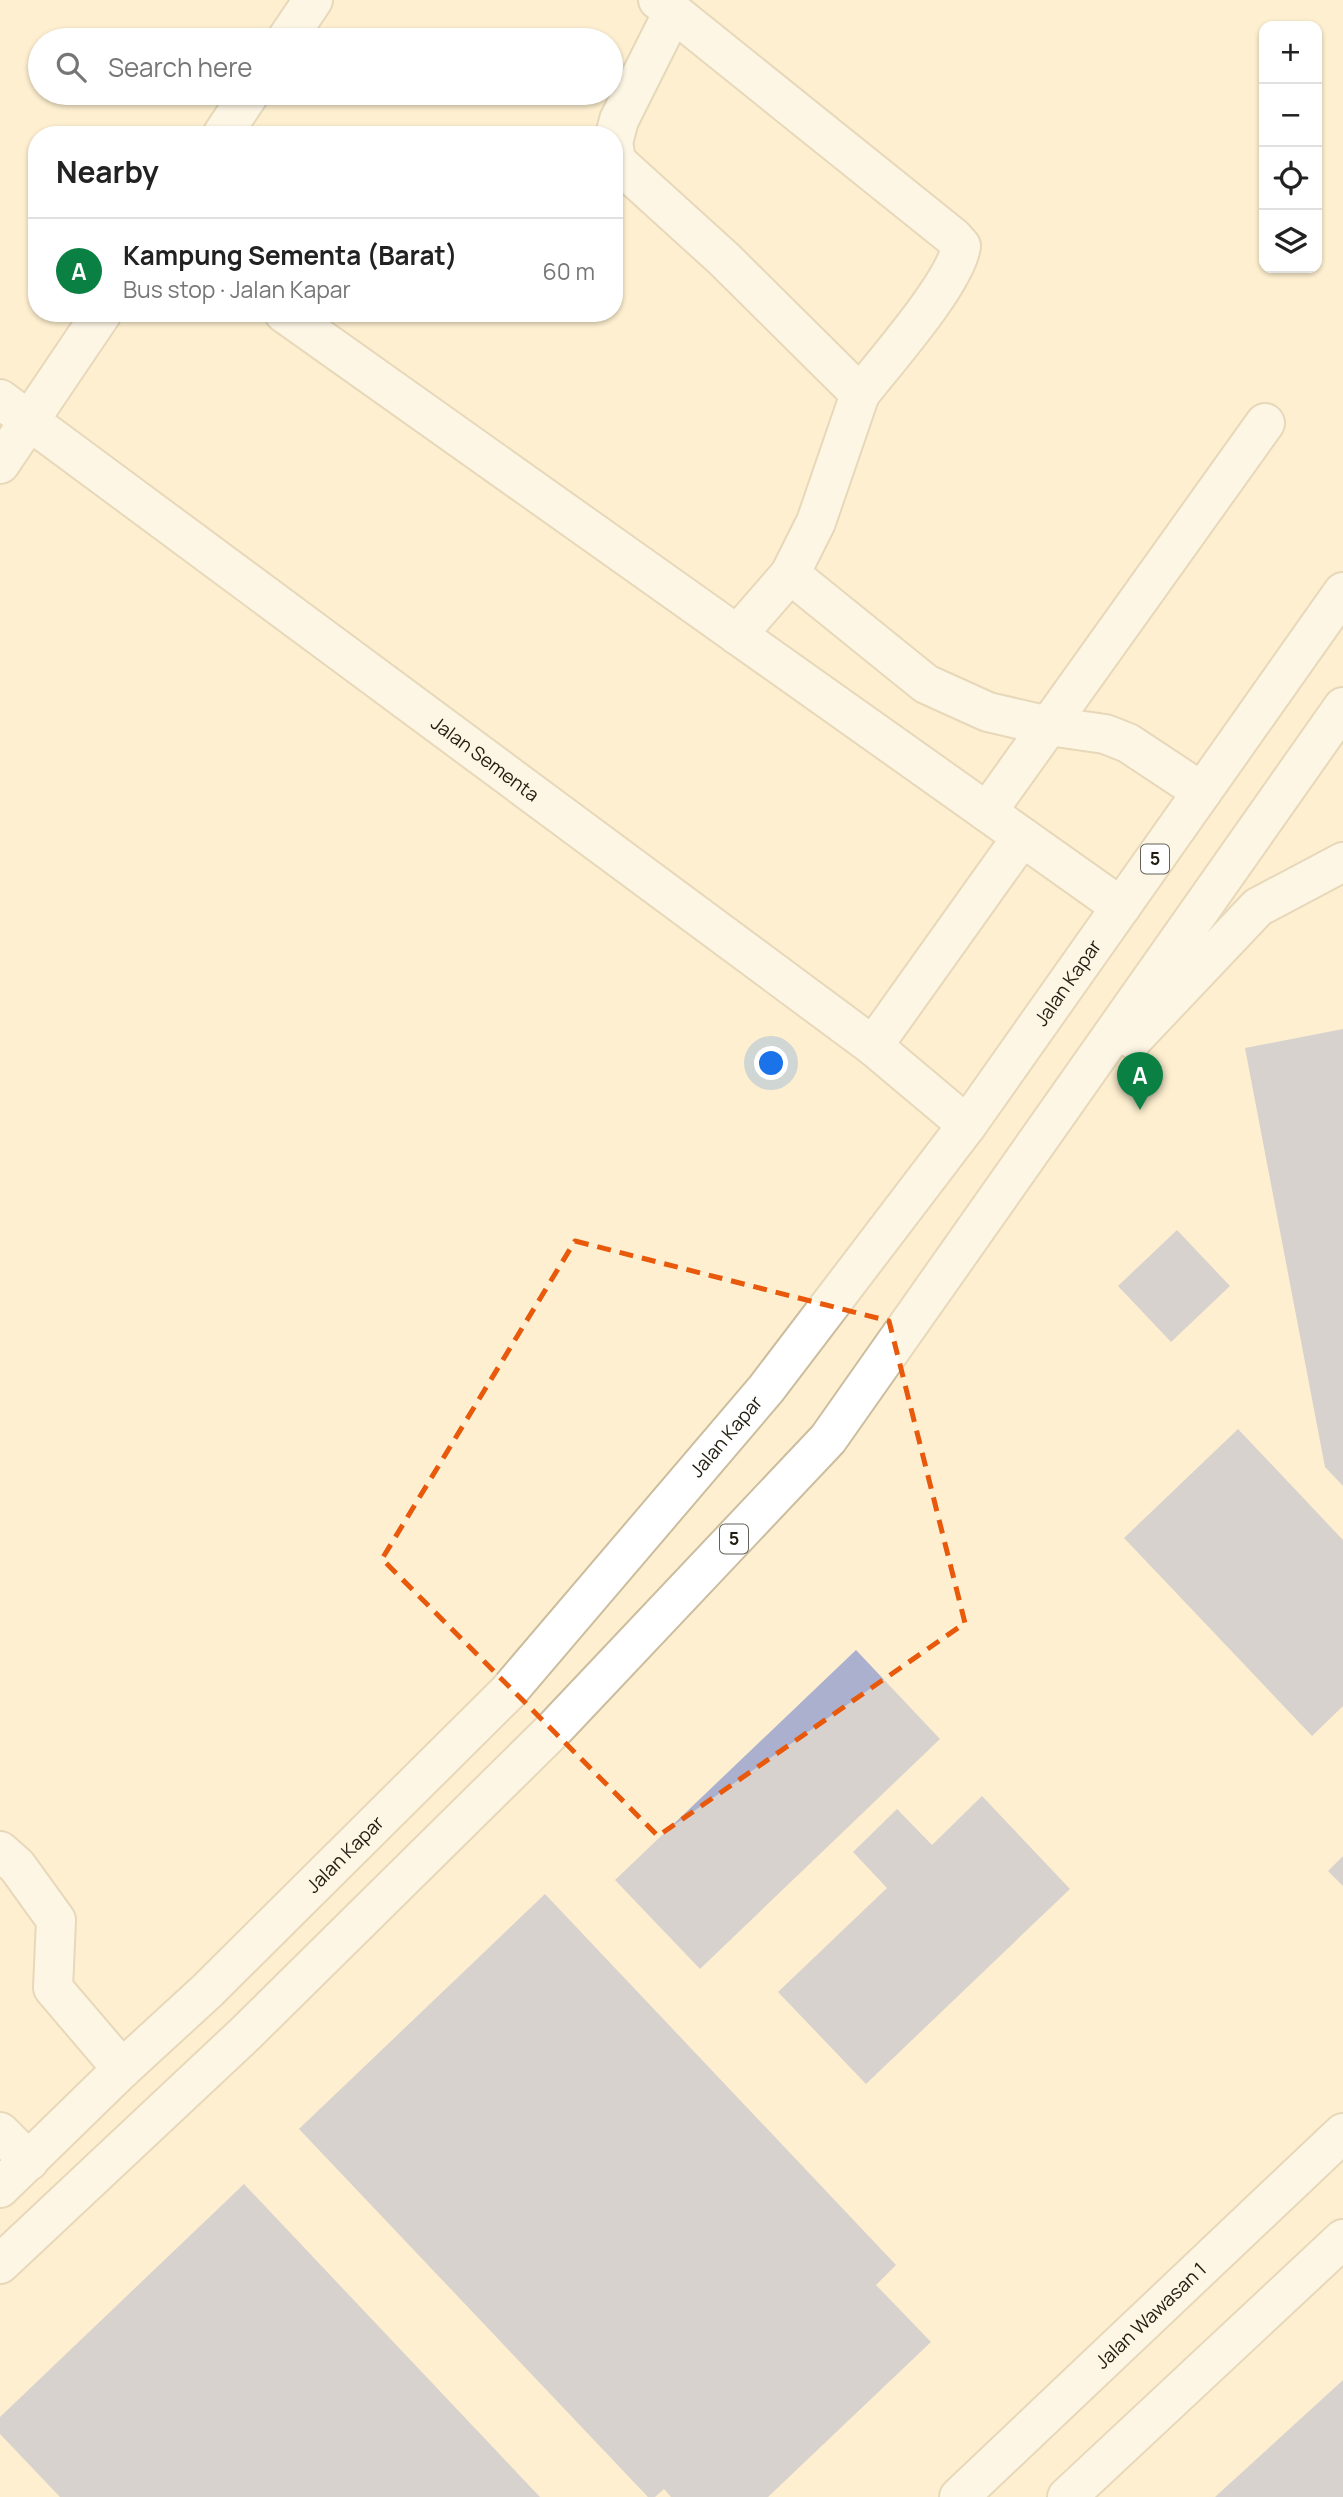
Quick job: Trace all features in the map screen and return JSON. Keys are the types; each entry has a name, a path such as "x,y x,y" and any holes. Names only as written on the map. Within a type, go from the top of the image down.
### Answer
{"main road":[{"path":"294,28 313,0"},
{"path":"617,126 666,6 961,246 960,258 943,287 860,394 816,522 790,574 737,635"},
{"path":"228,126 242,105"},
{"path":"623,167 724,259 860,394"},
{"path":"0,464 15,410 94,322"},
{"path":"297,322 1121,907"},
{"name":"Jalan Sementa","path":"15,410 873,1046 967,1125"},
{"path":"987,813 1265,423"},
{"path":"790,574 926,684 988,712 1049,726 1105,734 1128,743 1202,792"},
{"name":"Jalan Kapar","path":"0,2188 121,2069 207,1991 508,1692 766,1389 967,1125 1343,592"},
{"name":"5","path":"0,2264 245,2035 556,1727 828,1439 1343,707"},
{"path":"873,1046 1022,837"},
{"path":"1038,1141 1258,907 1343,862"},
{"path":"0,1851 17,1867 56,1920 53,1988 121,2069"},
{"path":"0,2132 29,2161"},
{"name":"Jalan Wawasan 1","path":"958,2497 1343,2133"},
{"path":"1067,2497 1343,2239"}],"highlighted area":[{"path":"575,1241 889,1321 965,1623 658,1836 382,1559"}],"building":[{"path":"1343,1029 1343,1486 1325,1467 1245,1048"},
{"path":"1177,1230 1230,1286 1171,1342 1118,1286"},
{"path":"1238,1429 1343,1540 1343,1706 1312,1736 1124,1538"},
{"path":"856,1650 940,1739 700,1969 615,1880"},
{"path":"982,1796 1070,1889 866,2084 778,1992 887,1888 853,1852 897,1809 932,1845"},
{"path":"1343,1856 1343,1886 1328,1871"},
{"path":"545,1894 896,2265 876,2285 931,2342 768,2497 671,2497 664,2489 655,2497 648,2497 299,2129"},
{"path":"244,2184 540,2497 60,2497 0,2434 0,2417"},
{"path":"1343,2380 1343,2497 1215,2497"}],"place":[{"name":"Kampung Sementa (Barat)","path":"1140,1110"}]}
